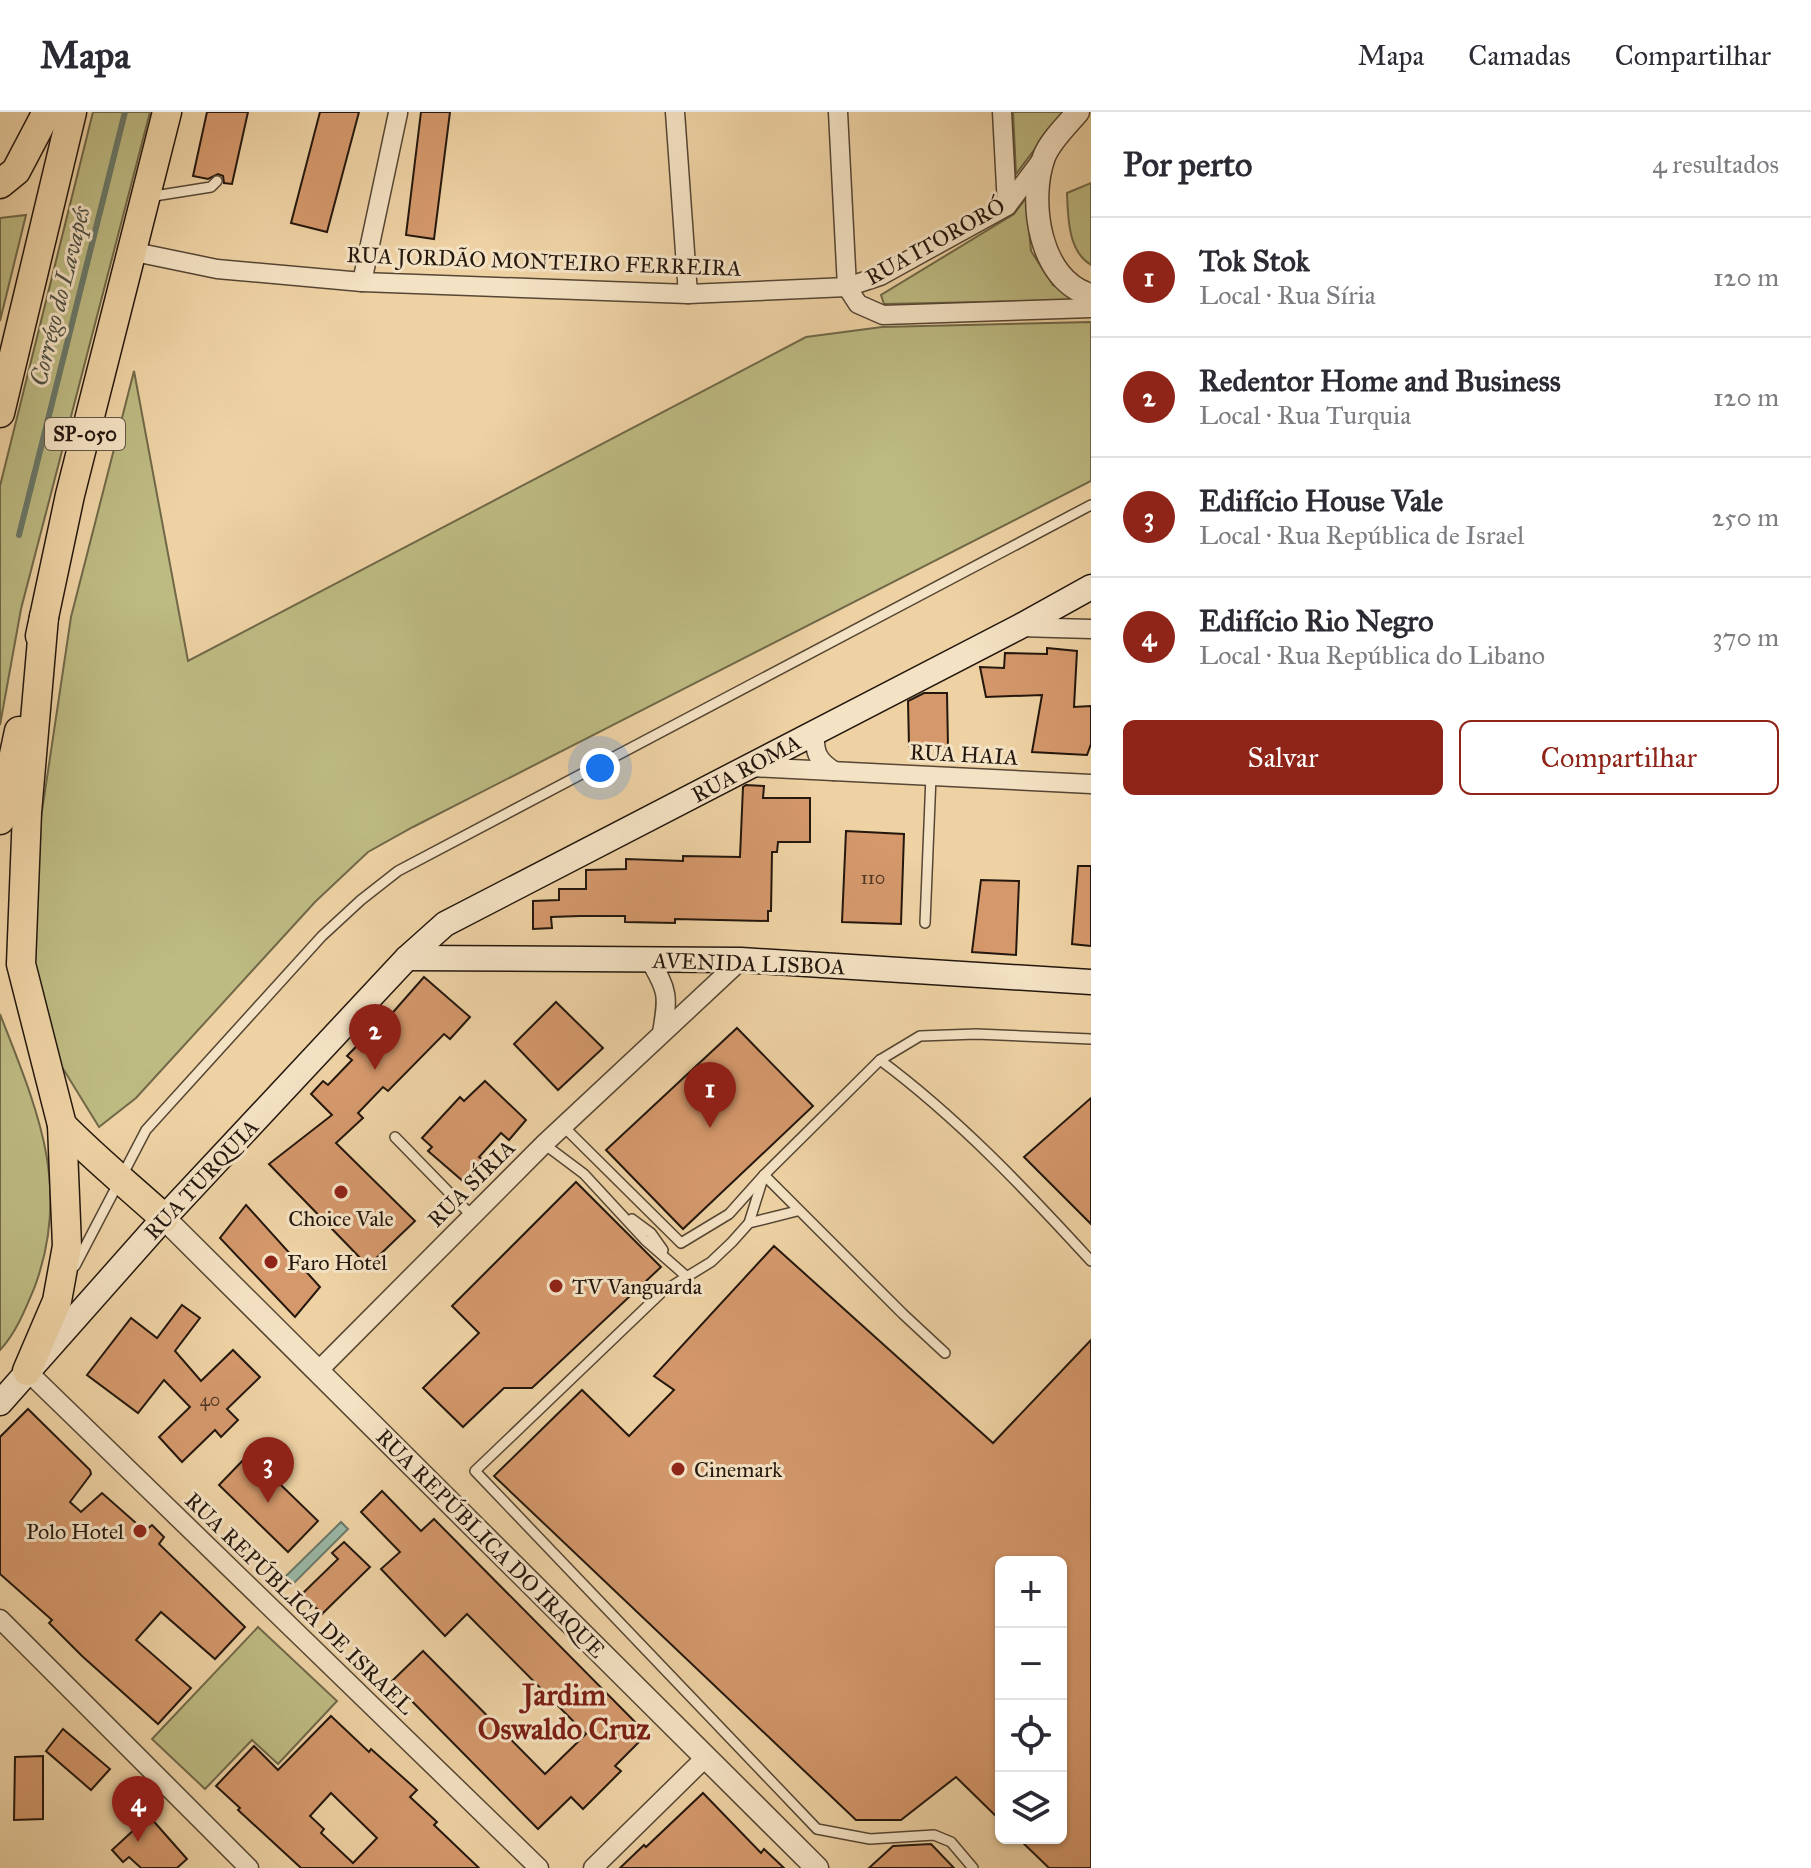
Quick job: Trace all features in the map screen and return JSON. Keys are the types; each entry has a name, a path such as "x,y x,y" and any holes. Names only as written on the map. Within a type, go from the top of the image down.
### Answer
{"highway":[{"path":"0,184 16,171 47,112"},
{"path":"0,413 72,112"},
{"name":"SP-050","path":"0,820 3,794 70,495 167,112"},
{"path":"27,1371 57,1301 67,1246 62,1125 21,964 27,812 44,617"},
{"path":"62,1125 164,1218"}],"main road":[{"name":"RUA ROMA","path":"407,958 445,924 1091,587"},
{"name":"AVENIDA LISBOA","path":"407,958 741,960 1091,982"},
{"name":"RUA TURQUIA","path":"0,1403 164,1218 407,958"}],"street":[{"path":"675,112 688,294"},
{"path":"838,112 847,287 858,304 883,315 1091,308"},
{"path":"1002,112 1007,206"},
{"name":"RUA ITORORÓ","path":"847,287 880,276 1007,206 1078,112"},
{"path":"362,282 398,113"},
{"path":"1044,155 1037,205 1043,247 1061,276 1091,295"},
{"name":"RUA JORDÃO MONTEIRO FERREIRA","path":"130,251 217,269 362,282 688,294 847,287"},
{"path":"1019,627 1091,629"},
{"path":"815,732 814,750 821,762 834,771"},
{"name":"RUA HAIA","path":"748,767 1091,784"},
{"path":"649,959 665,985 667,1003 662,1033"},
{"name":"RUA SÍRIA","path":"318,1371 544,1144 741,960"},
{"name":"RUA REPÚBLICA DO IRAQUE","path":"164,1218 817,1868"},
{"name":"RUA REPÚBLICA DE ISRAEL","path":"27,1371 539,1868"},
{"path":"0,1619 249,1868"},
{"path":"593,1868 706,1757"}],"lane":[{"path":"145,197 211,187 217,181"},
{"path":"57,1301 146,1130 322,936 398,871 1091,505"},
{"path":"925,923 931,776"},
{"path":"563,1126 681,1243 729,1214 880,1060 920,1036 976,1034 1091,1039"},
{"path":"880,1060 920,1090 1028,1192 1091,1261"},
{"path":"395,1137 471,1215"},
{"path":"544,1144 584,1174 645,1240 686,1276"},
{"path":"764,1175 797,1211 945,1353"},
{"path":"764,1175 749,1223 711,1262 662,1292 475,1471 817,1829 870,1839 934,1835 951,1842 973,1868"},
{"path":"749,1223 797,1211"}],"shaded area":[{"path":"93,112 150,112 21,609 0,725 0,486"},
{"path":"1013,112 1063,112 1016,174"},
{"path":"1091,183 1091,265 1083,259 1074,243 1067,193"},
{"path":"1026,198 1031,251 1053,285 1080,300 884,304 881,295 1014,214"},
{"path":"26,215 0,321 0,218"},
{"path":"1091,322 1091,481 368,852 315,902 136,1098 99,1127 49,1046 34,963 41,818 71,617 134,371 188,661 806,337 882,327"},
{"path":"0,1014 37,1114 50,1180 50,1214 46,1249 35,1286 16,1328 0,1350"},
{"path":"341,1522 348,1529 293,1584 285,1577"},
{"path":"258,1627 337,1701 278,1764 252,1740 205,1789 152,1739"}],"building":[{"path":"207,112 248,112 232,184 224,183 223,176 218,174 208,179 193,176"},
{"path":"320,112 359,112 327,232 291,223"},
{"path":"421,112 450,112 434,239 406,235"},
{"path":"1047,648 1077,651 1074,707 1091,706 1091,744 1087,755 1032,752 1042,695 986,697 980,667 1004,668 1005,653 1047,654"},
{"path":"924,693 947,693 948,747 909,746 908,701"},
{"path":"764,786 763,798 810,798 810,842 778,842 777,852 772,852 771,911 768,911 768,921 675,919 675,923 625,922 625,916 580,916 551,917 552,928 533,929 533,901 559,900 559,889 586,889 586,870 626,869 626,859 683,861 683,856 740,857 743,787"},
{"path":"846,831 904,834 901,924 842,922"},
{"path":"1078,866 1091,866 1091,946 1072,944"},
{"path":"981,880 1019,881 1016,955 972,952"},
{"path":"424,977 470,1017 450,1039 444,1034 388,1091 383,1087 358,1113 363,1118 336,1143 415,1221 368,1266 269,1164 332,1115 311,1094 323,1081 328,1085 352,1060 347,1056 386,1016 388,1018"},
{"path":"556,1002 603,1048 558,1090 514,1044"},
{"path":"737,1028 813,1106 683,1229 606,1150"},
{"path":"485,1081 526,1120 509,1140 501,1133 479,1157 483,1160 464,1182 428,1151 432,1147 422,1138 460,1097 464,1101"},
{"path":"1091,1098 1091,1224 1024,1157"},
{"name":"TV Vanguarda","path":"576,1182 661,1267 532,1388 504,1388 463,1427 423,1388 479,1333 452,1306"},
{"name":"Faro Hotel","path":"246,1205 320,1287 295,1317 220,1238"},
{"path":"774,1246 993,1443 1091,1340 1091,1868 1049,1868 1024,1844 1067,1844 1067,1556 995,1556 995,1815 956,1777 901,1820 856,1820 494,1476 582,1390 629,1436 674,1390 654,1376"},
{"path":"182,1305 200,1318 175,1351 201,1381 233,1350 260,1377 227,1409 238,1420 221,1437 215,1430 182,1462 159,1437 190,1407 164,1380 138,1413 87,1375 131,1318 157,1338"},
{"path":"28,1409 90,1470 91,1474 70,1502 81,1512 102,1493 145,1531 152,1525 164,1537 159,1544 245,1627 215,1659 161,1612 136,1640 191,1688 158,1724 82,1656 49,1623 52,1620 0,1574 0,1437"},
{"path":"249,1454 318,1521 288,1552 219,1485"},
{"path":"382,1491 421,1531 434,1519 647,1734 615,1766 621,1771 583,1809 571,1797 538,1829 392,1681 423,1651 545,1774 586,1734 467,1614 445,1636 381,1569 400,1552 361,1512"},
{"path":"344,1542 370,1567 322,1614 302,1594 338,1559 332,1553"},
{"path":"331,1716 369,1752 371,1749 417,1790 410,1797 479,1868 301,1868 216,1786 254,1746 278,1770","holes":["331,1793 377,1838 353,1863 321,1833 324,1829 310,1816"]},
{"path":"63,1729 110,1769 91,1790 46,1751"},
{"path":"43,1756 43,1819 14,1820 15,1757"},
{"path":"703,1793 761,1853 764,1849 784,1868 620,1868 644,1845 646,1847"},
{"path":"149,1816 187,1859 177,1868 141,1868 129,1857 123,1862 112,1850"},
{"path":"931,1844 954,1868 869,1868 893,1846"}],"waterway":[{"name":"Corrégo do Lavapés","path":"19,535 125,112"}],"place":[{"name":"Redentor Home and Business","path":"375,1070"},
{"name":"Tok Stok","path":"710,1128"},
{"name":"Choice Vale","path":"341,1192"},
{"name":"Faro Hotel","path":"271,1262"},
{"name":"TV Vanguarda","path":"556,1286"},
{"name":"Cinemark","path":"678,1469"},
{"name":"Edifício House Vale","path":"268,1503"},
{"name":"Polo Hotel","path":"140,1531"},
{"name":"Edifício Rio Negro","path":"138,1842"}],"district":[{"name":"Jardim Oswaldo Cruz","path":"564,1712"}]}
